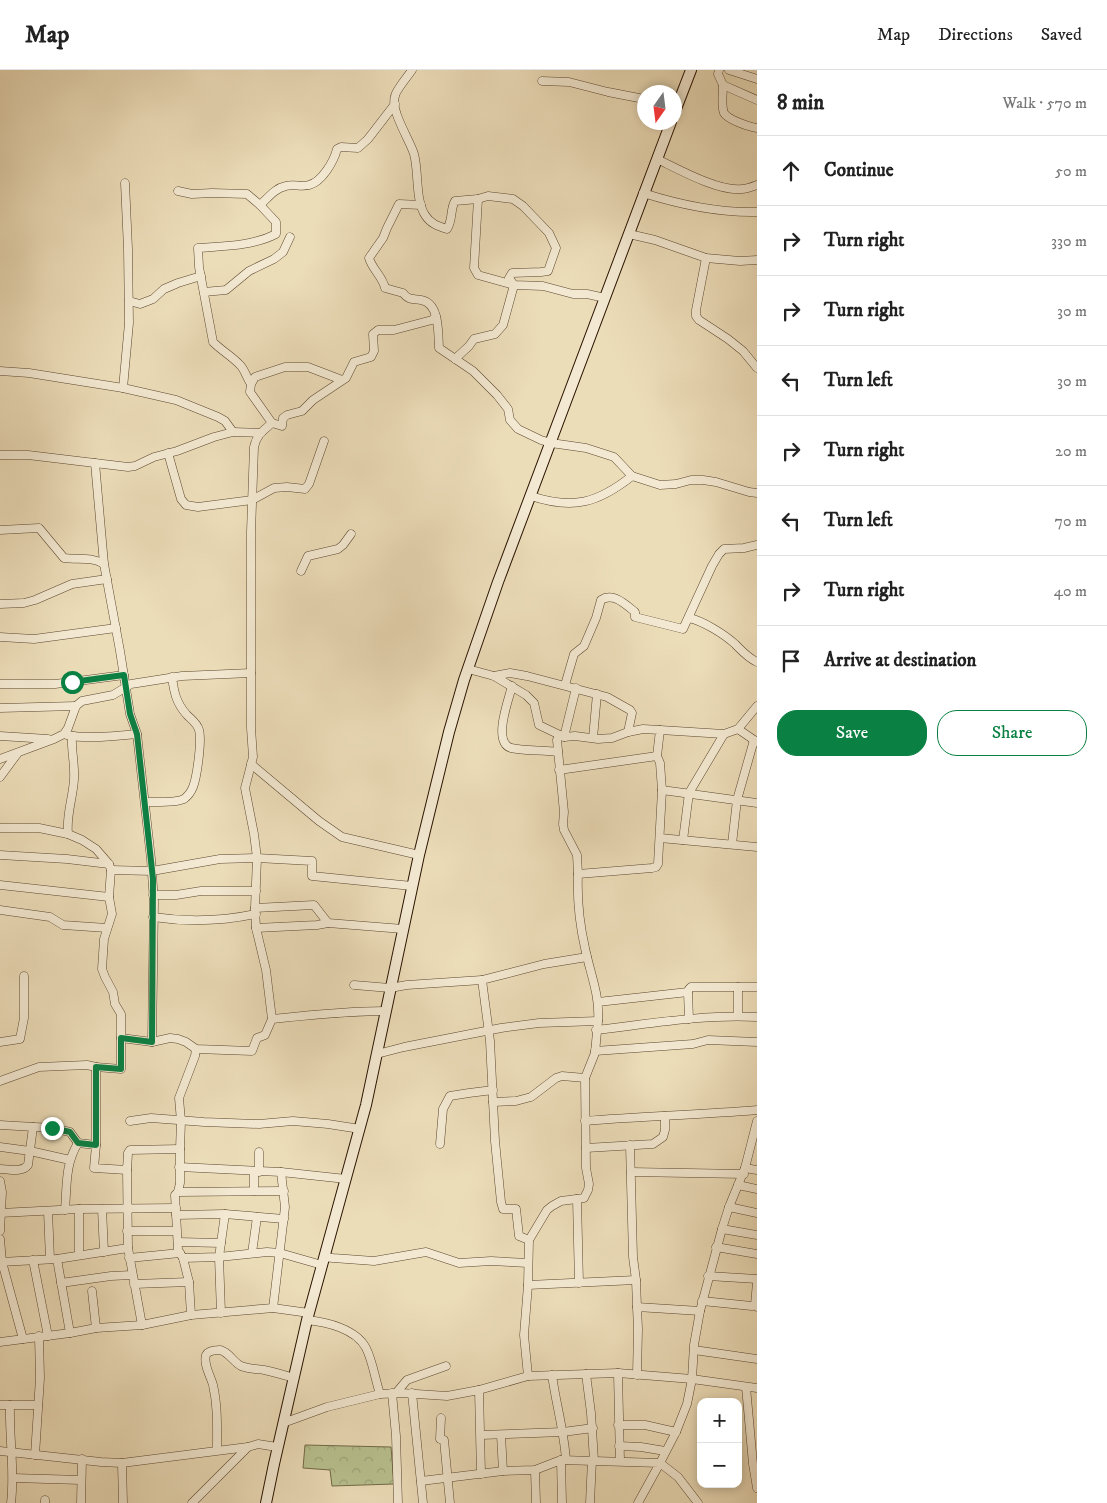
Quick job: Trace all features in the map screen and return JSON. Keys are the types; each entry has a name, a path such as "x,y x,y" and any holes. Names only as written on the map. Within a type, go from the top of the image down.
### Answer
{"street":[{"path":"412,70 395,96 395,104 401,127 414,153 421,206 431,223 447,229 450,224 452,206 455,201 488,196 513,199 523,206 549,233 556,248 548,271 512,273 509,278 514,285"},
{"path":"682,89 691,70"},
{"path":"719,70 718,74 723,86 724,113 728,118 757,128"},
{"path":"728,70 757,79"},
{"path":"542,81 569,82 637,98"},
{"path":"723,86 757,100"},
{"path":"260,205 276,190 286,186 310,185 326,172 337,149 341,147 358,148 368,139 395,104"},
{"path":"266,1503 308,1316 366,1105 412,886 449,732 468,669 498,582 668,130"},
{"path":"657,159 725,188 741,190 757,185"},
{"path":"123,388 128,342 129,301 124,183"},
{"path":"178,191 192,194 247,194 276,222 276,234 266,239 198,248 213,342 243,368 251,384"},
{"path":"643,193 678,204 736,212 757,212"},
{"path":"478,199 475,273 514,285 543,286 573,294 587,294 606,298"},
{"path":"421,206 399,204 386,228 383,238 369,258 371,266 384,282 385,288 404,293 413,300 426,301 433,308 436,317 439,348 473,371 497,394 508,409 510,420 518,429 551,443 586,448 614,457 632,476 660,485 704,480 757,493"},
{"path":"628,234 655,240 706,258 740,261 757,260"},
{"path":"204,292 226,290 249,271 274,259 282,252 290,238"},
{"path":"706,258 696,316 743,351 757,368"},
{"path":"129,301 140,304 153,299 164,289 201,276"},
{"path":"455,359 470,346 474,339 495,334 503,325 514,285"},
{"path":"342,380 316,369 300,366 285,368 255,377 251,384 250,392 272,423 282,426 283,418 287,415 302,411 313,400 346,378 350,374 354,362 371,357 374,351 373,334 378,330 394,330 432,320 436,317"},
{"path":"0,371 29,373 123,388 176,400 218,416 225,421 233,432"},
{"path":"121,1038 152,1042 170,1038 186,1042 196,1049 252,1051 257,1038 265,1035 272,1019 266,970 256,928 257,858 245,788 252,757 250,728 251,532 254,447 256,439 272,423"},
{"path":"0,455 28,455 132,467 154,457 177,451 214,437 233,432 261,433"},
{"path":"168,453 181,499 186,505 198,507 252,500 274,488 305,489 309,484 324,441"},
{"path":"95,463 104,564 130,714 137,734 146,802 153,895 152,1042"},
{"path":"531,496 558,503 588,502 620,486 632,476"},
{"path":"0,530 39,528 64,558 88,558 98,560 104,564"},
{"path":"301,571 308,556 338,549 351,534"},
{"path":"565,685 574,654 584,646 596,618 600,600 606,597 614,598 635,612 635,617 683,629 719,554 724,550 757,545"},
{"path":"0,604 24,603 72,584 107,579"},
{"path":"689,618 704,623 733,642 748,657 757,662"},
{"path":"0,637 34,639 116,628"},
{"path":"468,669 494,676 526,695 534,703 539,725 562,736 598,739 612,738 643,729 724,734 738,729 757,706"},
{"path":"68,834 68,817 74,778 68,728 76,706 82,701 113,695 126,686 172,677 251,673"},
{"path":"494,676 510,673 565,685 607,697 632,713 628,732"},
{"path":"0,684 55,684 124,675"},
{"path":"146,802 180,800 188,796 194,786 200,735 198,728 180,706 175,696 172,677"},
{"path":"512,686 501,732 502,741 509,747 558,752"},
{"path":"528,1376 524,1335 529,1240 547,1210 561,1201 584,1198 588,1190 585,1078 595,1051 598,1002 584,948 579,905 577,855 562,824 564,812 557,740 562,736 576,688"},
{"path":"593,738 597,694"},
{"path":"0,708 76,706"},
{"path":"732,844 737,800 756,741 738,729"},
{"path":"578,874 656,867 658,864 662,790 660,763 657,756 660,730"},
{"path":"0,759 68,735 121,736 137,734"},
{"path":"683,840 689,793 724,734"},
{"path":"0,736 54,739"},
{"path":"0,777 19,752"},
{"path":"559,770 657,756"},
{"path":"251,764 319,821 342,837 419,855"},
{"path":"662,790 757,803"},
{"path":"0,828 39,828 68,834 96,849 110,867 109,897 112,914 104,939 102,969 113,992 115,1004 121,1014 121,1069 87,1065 39,1067 0,1081"},
{"path":"660,838 757,847"},
{"path":"0,855 67,859 110,867 152,871 220,859 257,858 312,861 312,876 412,886"},
{"path":"0,884 109,897"},
{"path":"153,895 176,895 201,891 256,891"},
{"path":"153,917 169,919 236,918 255,911 314,906 328,923"},
{"path":"0,910 50,916 63,925 107,928"},
{"path":"256,928 328,923 403,929"},
{"path":"354,986 390,988 406,985 482,980 544,964 587,957"},
{"path":"0,1042 20,1039 24,1018 24,976"},
{"path":"482,980 489,1031 497,1160 503,1209 516,1209 520,1236 529,1240"},
{"path":"689,1019 688,992 691,987 757,987"},
{"path":"738,987 738,1016"},
{"path":"598,1002 688,992"},
{"path":"272,1019 358,1011 385,1011"},
{"path":"596,1030 689,1019 738,1016 757,1017"},
{"path":"377,1054 404,1047 539,1023 598,1021"},
{"path":"595,1051 693,1044 708,1040 757,1042"},
{"path":"191,1315 190,1282 182,1256 178,1250 175,1195 178,1192 180,1183 181,1121 179,1098 196,1056 196,1049"},
{"path":"96,1067 96,1145 94,1168 127,1170"},
{"path":"493,1102 516,1101 531,1097 556,1078 562,1076 585,1078"},
{"path":"440,1144 443,1109 450,1096 493,1090"},
{"path":"585,1121 757,1110"},
{"path":"586,1148 653,1144 663,1137 665,1116"},
{"path":"130,1121 151,1118 259,1124 293,1121 360,1129"},
{"path":"638,1503 676,1432 687,1404 700,1311 708,1276 729,1207 754,1151 757,1123"},
{"path":"0,1125 52,1128 70,1132 78,1143 96,1145"},
{"path":"0,1169 22,1170 26,1168 33,1127"},
{"path":"66,1210 68,1166 78,1143"},
{"path":"630,1145 633,1257 638,1329 637,1375"},
{"path":"0,1147 30,1151 70,1160"},
{"path":"142,1324 128,1248 128,1153 130,1150 180,1149"},
{"path":"254,1191 259,1152"},
{"path":"179,1167 281,1172 346,1179"},
{"path":"631,1172 757,1170"},
{"path":"273,1308 285,1207 281,1172"},
{"path":"0,1181 2,1192 0,1231"},
{"path":"738,1185 757,1189"},
{"path":"178,1192 284,1191"},
{"path":"578,1199 579,1283"},
{"path":"729,1207 757,1213"},
{"path":"1,1213 127,1208 284,1219"},
{"path":"78,1209 79,1255"},
{"path":"102,1209 104,1252"},
{"path":"48,1211 53,1259 61,1283 70,1333"},
{"path":"221,1313 219,1257 225,1214"},
{"path":"252,1253 257,1217"},
{"path":"722,1229 757,1235"},
{"path":"127,1231 176,1231"},
{"path":"0,1239 1,1262 23,1339"},
{"path":"178,1242 221,1243"},
{"path":"716,1247 757,1254"},
{"path":"1,1262 53,1259 128,1248"},
{"path":"129,1258 219,1257 267,1252 323,1261 333,1258 374,1261 426,1252 459,1263 490,1261 528,1263"},
{"path":"33,1260 48,1336"},
{"path":"61,1283 132,1275"},
{"path":"702,1301 756,1306 757,1281 708,1276"},
{"path":"528,1286 636,1280"},
{"path":"134,1284 190,1282"},
{"path":"92,1291 96,1328"},
{"path":"637,1307 700,1311"},
{"path":"0,1342 96,1328 142,1324 191,1315 273,1308 308,1316 347,1331 357,1338 365,1347 380,1394"},
{"path":"35,1455 40,1378 39,1336"},
{"path":"217,1450 217,1412 213,1384 207,1366 206,1357 208,1353 218,1350 224,1352 243,1367 294,1378"},
{"path":"694,1350 757,1359"},
{"path":"398,1503 394,1393 407,1380 446,1366"},
{"path":"618,1373 620,1461"},
{"path":"283,1423 309,1412 380,1394 412,1393 447,1396 479,1390 528,1376 618,1373 692,1379 757,1388"},
{"path":"586,1374 593,1428 590,1503"},
{"path":"552,1375 563,1432 562,1503"},
{"path":"746,1387 757,1488"},
{"path":"479,1390 482,1474"},
{"path":"412,1393 424,1503"},
{"path":"0,1405 38,1405"},
{"path":"10,1405 13,1478 11,1503"},
{"path":"441,1418 440,1439 444,1440 450,1503"},
{"path":"618,1425 645,1425 676,1432"},
{"path":"481,1435 563,1432 593,1428"},
{"path":"500,1435 503,1471"},
{"path":"0,1451 122,1463 248,1447 258,1444 278,1447"},
{"path":"619,1446 665,1451"},
{"path":"194,1503 248,1447"},
{"path":"80,1503 82,1459"},
{"path":"421,1481 503,1471 535,1470 564,1460 660,1463 678,1477 698,1503"},
{"path":"122,1463 123,1503"},
{"path":"535,1470 536,1503"},
{"path":"13,1478 81,1480"}],"green space":[{"path":"305,1445 391,1447 394,1484 332,1486 330,1470 303,1468"}],"route":[{"path":"52,1128 70,1132 78,1143 96,1145 96,1067 121,1069 121,1038 152,1042 152,930 154,902 152,871 146,802 137,734 130,714 124,675 72,682"}]}
